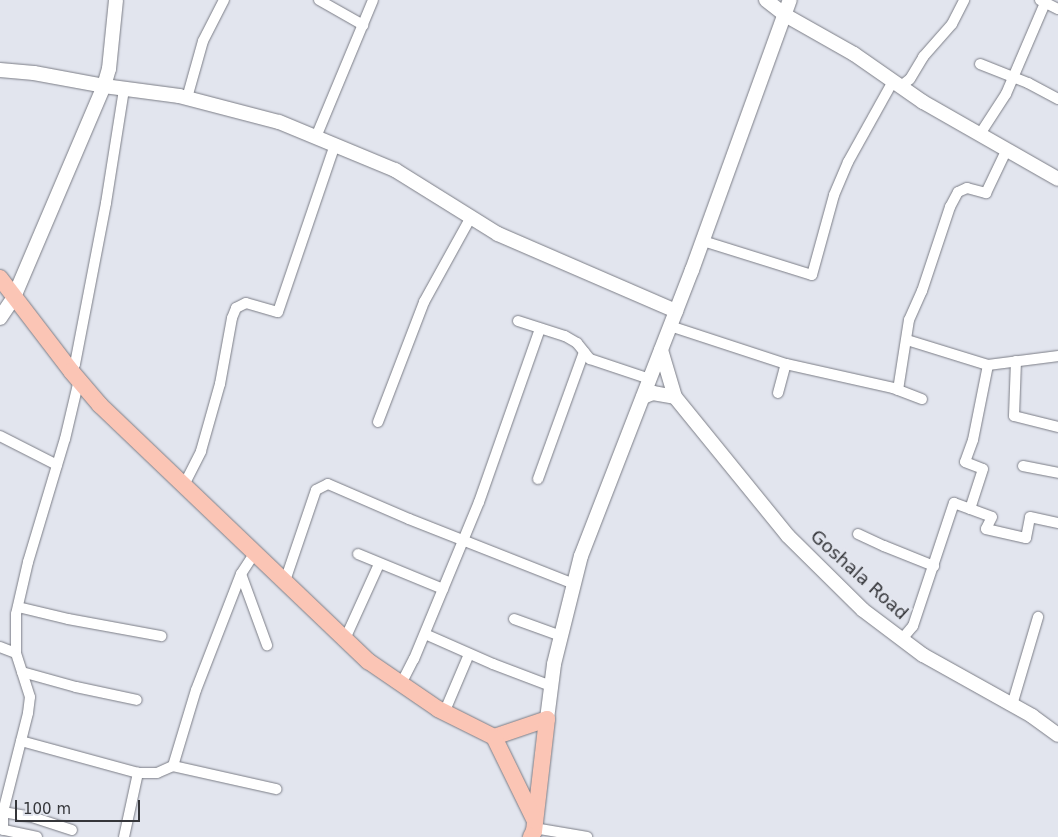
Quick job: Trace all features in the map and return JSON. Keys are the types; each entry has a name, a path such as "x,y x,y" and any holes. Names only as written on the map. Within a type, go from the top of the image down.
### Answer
{"main road":[{"path":"0,318 14,297 104,86 109,69 116,0"},
{"path":"766,0 785,15 854,54 897,84 1058,179"},
{"path":"534,831 551,686 581,556 703,240 790,0"},
{"path":"0,70 34,73 104,86 187,98 279,122 396,170 498,234 676,311"},
{"path":"0,278 100,405 368,661 444,713 494,737 534,831"},
{"path":"643,397 654,393 675,397 661,350"},
{"name":"Goshala Road","path":"675,397 788,536 864,610 923,655 1012,705 1058,735"},
{"path":"494,737 547,719"}],"street":[{"path":"187,98 203,41 224,0"},
{"path":"319,0 363,25"},
{"path":"316,137 373,0"},
{"path":"703,240 812,275 834,195 848,162 897,84 910,79 923,57 942,37 964,0"},
{"path":"980,134 1006,94 1013,79 1042,1 1058,9"},
{"path":"980,64 1058,99"},
{"path":"36,837 3,830 3,812 22,741 30,696 16,652 18,607 28,562 57,465 106,204 124,89"},
{"path":"184,485 201,451 220,384 232,318 236,308 246,303 278,312 335,145"},
{"path":"898,390 910,320 922,291 950,207 958,192 967,188 986,193 1007,149"},
{"path":"378,422 424,302 471,217"},
{"path":"518,320 565,336 577,343 590,359 650,379"},
{"path":"670,326 786,364 898,390 922,400"},
{"path":"401,684 443,589 495,461 540,329"},
{"path":"907,340 988,365 1058,356"},
{"path":"538,479 584,352"},
{"path":"1016,362 1014,416 1058,426"},
{"path":"778,393 786,364"},
{"path":"970,509 984,469 965,462 973,440 988,365"},
{"path":"0,436 57,465"},
{"path":"1023,466 1058,473"},
{"path":"285,581 316,490 328,484 461,541 574,584"},
{"path":"902,639 913,626 954,503 992,517 986,529 1026,538 1030,517 1058,523"},
{"path":"858,534 934,566"},
{"path":"173,766 196,690 240,574 254,554"},
{"path":"358,554 443,589"},
{"path":"345,639 379,564"},
{"path":"240,574 267,645"},
{"path":"18,607 68,619 161,636"},
{"path":"1012,705 1038,617"},
{"path":"514,618 561,636"},
{"path":"424,634 551,686"},
{"path":"0,647 16,652"},
{"path":"444,713 469,654"},
{"path":"22,672 76,688 137,700"},
{"path":"22,741 138,773 157,773 173,766 276,789"},
{"path":"124,837 138,773"},
{"path":"3,812 32,817 72,830"},
{"path":"534,831 587,837"}]}
